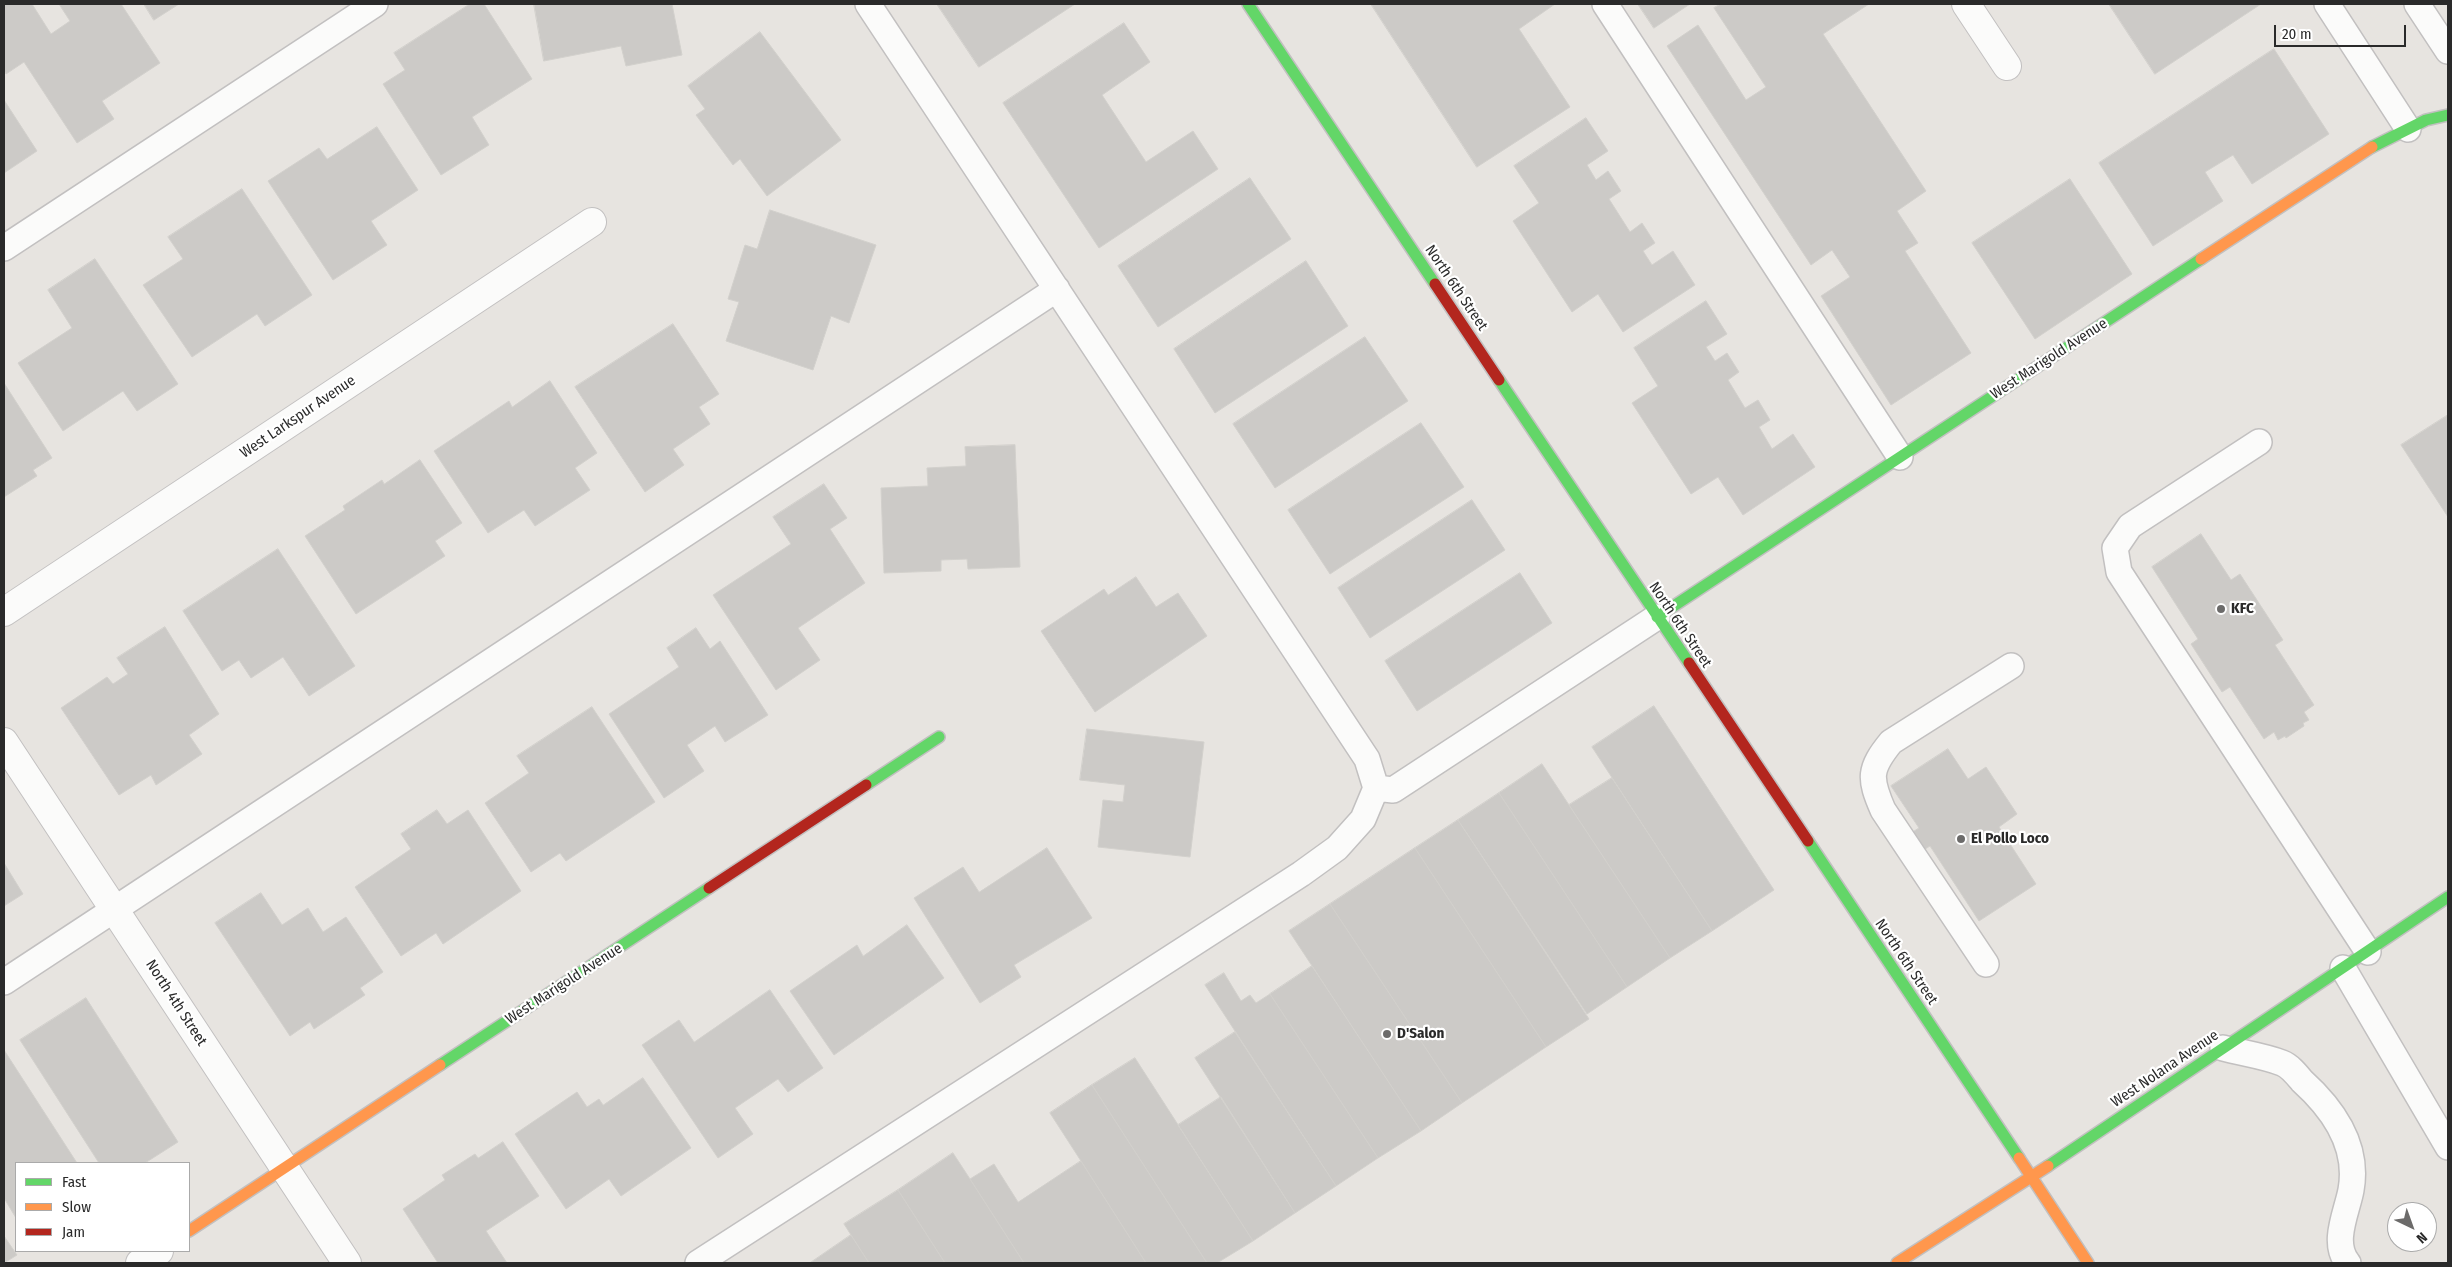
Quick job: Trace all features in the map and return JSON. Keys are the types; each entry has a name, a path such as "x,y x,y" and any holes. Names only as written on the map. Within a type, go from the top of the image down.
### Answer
{"street":[{"name":"North 6th Street","path":"1248,4 2088,1263"},
{"path":"1966,4 2007,66"},
{"name":"West Marigold Avenue","path":"1657,617 2369,149 2426,120 2448,116"},
{"name":"West Larkspur Avenue","path":"4,612 592,222"},
{"name":"West Marigold Avenue","path":"190,1230 939,737"},
{"name":"North 4th Street","path":"4,742 347,1263"},
{"name":"West Nolana Avenue","path":"1897,1263 2032,1177 2448,898"},
{"path":"140,1263 157,1252"}],"lane":[{"path":"4,248 375,4"},
{"path":"698,1263 1302,874 1337,848 1364,819 1376,788 1368,759 868,4"},
{"path":"1605,4 1900,457"},
{"path":"2327,4 2408,129"},
{"path":"2417,4 2446,43"},
{"path":"4,982 1057,290"},
{"path":"2258,442 2130,526 2115,548 2119,572 2368,952"},
{"path":"1376,788 1392,790 1657,617"},
{"path":"1986,964 1883,810 1873,787 1876,760 1891,742 2010,666"},
{"path":"2343,968 2448,1147"},
{"path":"2223,1048 2284,1064 2318,1096 2344,1132 2354,1165 2351,1191 2340,1227 2343,1258 2348,1263"}],"building":[{"path":"4,4 32,4 51,34 70,21 59,4 121,4 160,63 102,101 114,119 77,143 24,62 6,74 4,70"},
{"path":"144,4 179,4 154,20"},
{"path":"470,4 484,4 532,79 472,117 489,145 441,175 383,84 405,70 394,53"},
{"path":"534,4 672,4 682,55 626,66 621,46 544,61"},
{"path":"937,4 1075,4 979,67"},
{"path":"1371,4 1555,4 1519,29 1570,107 1477,167"},
{"path":"1638,4 1690,4 1654,28"},
{"path":"1721,4 1869,4 1823,34 1926,191 1897,211 1918,243 1905,251 1971,353 1891,405 1821,296 1850,277 1832,250 1811,265 1667,46 1698,25 1746,100 1766,87 1714,8"},
{"path":"2109,4 2261,4 2155,74"},
{"path":"1124,23 1150,62 1102,95 1146,162 1193,131 1218,169 1099,248 1003,103"},
{"path":"760,32 841,140 767,196 740,159 733,165 696,115 705,109 688,86"},
{"path":"2274,49 2329,134 2252,184 2233,155 2205,172 2223,201 2153,246 2099,163"},
{"path":"4,100 37,151 4,173"},
{"path":"1586,118 1608,151 1587,165 1596,180 1608,171 1621,191 1609,199 1630,232 1642,223 1655,243 1643,251 1652,265 1673,251 1695,285 1623,332 1598,294 1572,312 1513,221 1539,203 1514,166"},
{"path":"377,127 418,190 371,221 387,245 333,280 268,181 319,148 327,159"},
{"path":"1250,178 1291,239 1158,327 1118,266"},
{"path":"2070,179 2132,274 2035,339 1972,243"},
{"path":"242,189 312,295 265,326 257,314 192,357 143,285 183,259 168,237"},
{"path":"770,210 876,245 849,323 831,316 813,370 726,341 739,302 728,299 745,245 757,249"},
{"path":"95,259 178,384 137,411 123,391 63,431 18,363 72,328 48,290"},
{"path":"1306,261 1348,326 1215,413 1174,349"},
{"path":"1706,301 1727,334 1706,347 1715,361 1727,353 1739,372 1728,380 1745,408 1758,400 1770,420 1759,427 1772,449 1793,434 1815,467 1743,515 1718,477 1691,494 1632,403 1658,386 1634,348"},
{"path":"673,324 719,394 699,407 710,424 673,449 684,465 645,492 575,387"},
{"path":"1365,337 1408,401 1275,488 1233,424"},
{"path":"550,381 597,453 575,468 590,490 535,526 524,510 488,533 434,451 509,401 512,407"},
{"path":"4,383 52,458 33,470 37,476 4,497"},
{"path":"2448,415 2448,517 2401,445"},
{"path":"1421,423 1464,487 1330,574 1288,510"},
{"path":"1015,445 1020,567 968,569 967,559 941,560 941,571 884,573 881,488 928,486 927,468 966,466 965,447"},
{"path":"420,460 462,523 435,541 445,556 356,614 305,536 345,510 343,506 382,480 384,484"},
{"path":"824,484 847,518 830,529 865,583 798,628 820,660 776,690 713,595 791,544 773,517"},
{"path":"1472,500 1505,550 1370,638 1338,588"},
{"name":"KFC","path":"2201,534 2231,580 2240,574 2283,640 2275,645 2314,705 2304,712 2309,720 2303,723 2304,726 2286,738 2285,736 2278,740 2274,732 2264,739 2230,687 2222,692 2191,644 2198,639 2152,567"},
{"path":"278,549 355,666 309,696 283,657 251,678 239,660 222,671 183,611"},
{"path":"1520,573 1552,623 1417,711 1385,661"},
{"path":"1136,577 1156,607 1178,593 1207,636 1095,712 1041,631 1104,589 1108,595"},
{"path":"165,627 219,714 189,735 202,754 156,785 151,775 119,795 61,708 107,677 113,684 128,674 117,658"},
{"path":"696,628 710,649 720,641 768,715 725,742 715,726 687,745 704,771 664,798 609,714 679,667 667,648"},
{"path":"1654,706 1774,890 1712,931 1592,747"},
{"path":"592,707 655,802 566,861 560,853 531,872 485,803 529,773 517,756"},
{"path":"1087,729 1204,742 1190,857 1098,847 1103,800 1123,802 1125,785 1080,780"},
{"name":"El Pollo Loco","path":"1948,749 1968,779 1986,767 2017,814 1999,827 2036,884 1979,921 1930,846 1922,851 1911,833 1919,828 1891,786"},
{"path":"1542,764 1670,958 1627,987 1499,793"},
{"path":"1612,778 1712,931 1670,958 1569,805"},
{"path":"1499,793 1627,987 1587,1014 1458,820"},
{"path":"437,810 447,824 468,810 521,891 443,944 436,933 401,956 355,887 411,849 401,834"},
{"path":"1458,820 1589,1019 1546,1047 1415,848"},
{"path":"1047,848 1092,918 1014,965 1021,977 980,1003 914,898 963,867 979,892"},
{"path":"1415,848 1546,1047 1462,1103 1330,904"},
{"path":"4,863 23,894 4,906"},
{"path":"261,893 282,925 308,908 323,932 346,917 383,972 360,988 365,995 314,1029 310,1022 290,1036 215,923"},
{"name":"D'Salon","path":"1330,904 1462,1103 1421,1131 1289,931"},
{"path":"907,925 944,978 834,1055 790,991 857,945 863,956"},
{"path":"1312,966 1421,1131 1378,1158 1270,994"},
{"path":"1224,973 1241,1001 1250,995 1256,1003 1270,994 1378,1158 1336,1186 1205,985"},
{"path":"770,990 823,1068 788,1092 778,1079 735,1108 753,1134 718,1158 642,1045 679,1020 694,1042"},
{"path":"86,998 178,1142 147,1162 98,1162 20,1040"},
{"path":"1235,1032 1336,1186 1295,1213 1195,1058"},
{"path":"4,1050 76,1162 15,1162 15,1216 4,1198"},
{"path":"1135,1058 1253,1241 1217,1263 1207,1263 1092,1085"},
{"path":"643,1078 691,1148 621,1196 609,1179 566,1209 515,1134 577,1092 587,1107 599,1099 603,1105"},
{"path":"1092,1085 1207,1263 1146,1263 1050,1113"},
{"path":"1221,1097 1295,1213 1253,1241 1178,1125"},
{"path":"503,1142 539,1196 486,1231 507,1263 438,1263 403,1209 445,1180 442,1175 475,1154 478,1158"},
{"path":"953,1153 1024,1263 945,1263 898,1190"},
{"path":"1081,1161 1146,1263 1024,1263 970,1179 994,1164 1018,1202"},
{"path":"898,1190 945,1263 869,1263 844,1224"},
{"path":"851,1235 869,1263 810,1263"},
{"path":"4,1236 17,1255 4,1263"}],"traffic: fast":[{"path":"1248,4 1435,284"},
{"path":"2372,147 2426,120 2448,115"},
{"path":"1657,617 2201,259"},
{"path":"1499,380 1689,663"},
{"path":"866,785 939,737"},
{"path":"1808,841 2019,1158"},
{"path":"440,1065 709,888"},
{"path":"2048,1166 2448,897"}],"traffic: slow":[{"path":"2201,259 2372,147"},
{"path":"190,1230 440,1065"},
{"path":"2019,1158 2088,1263"},
{"path":"1897,1263 2048,1166"}],"traffic: jam":[{"path":"1435,284 1499,380"},
{"path":"1689,663 1808,841"},
{"path":"709,888 866,785"}],"place":[{"name":"KFC","path":"2221,609"},
{"name":"El Pollo Loco","path":"1961,839"},
{"name":"D'Salon","path":"1387,1034"}]}
